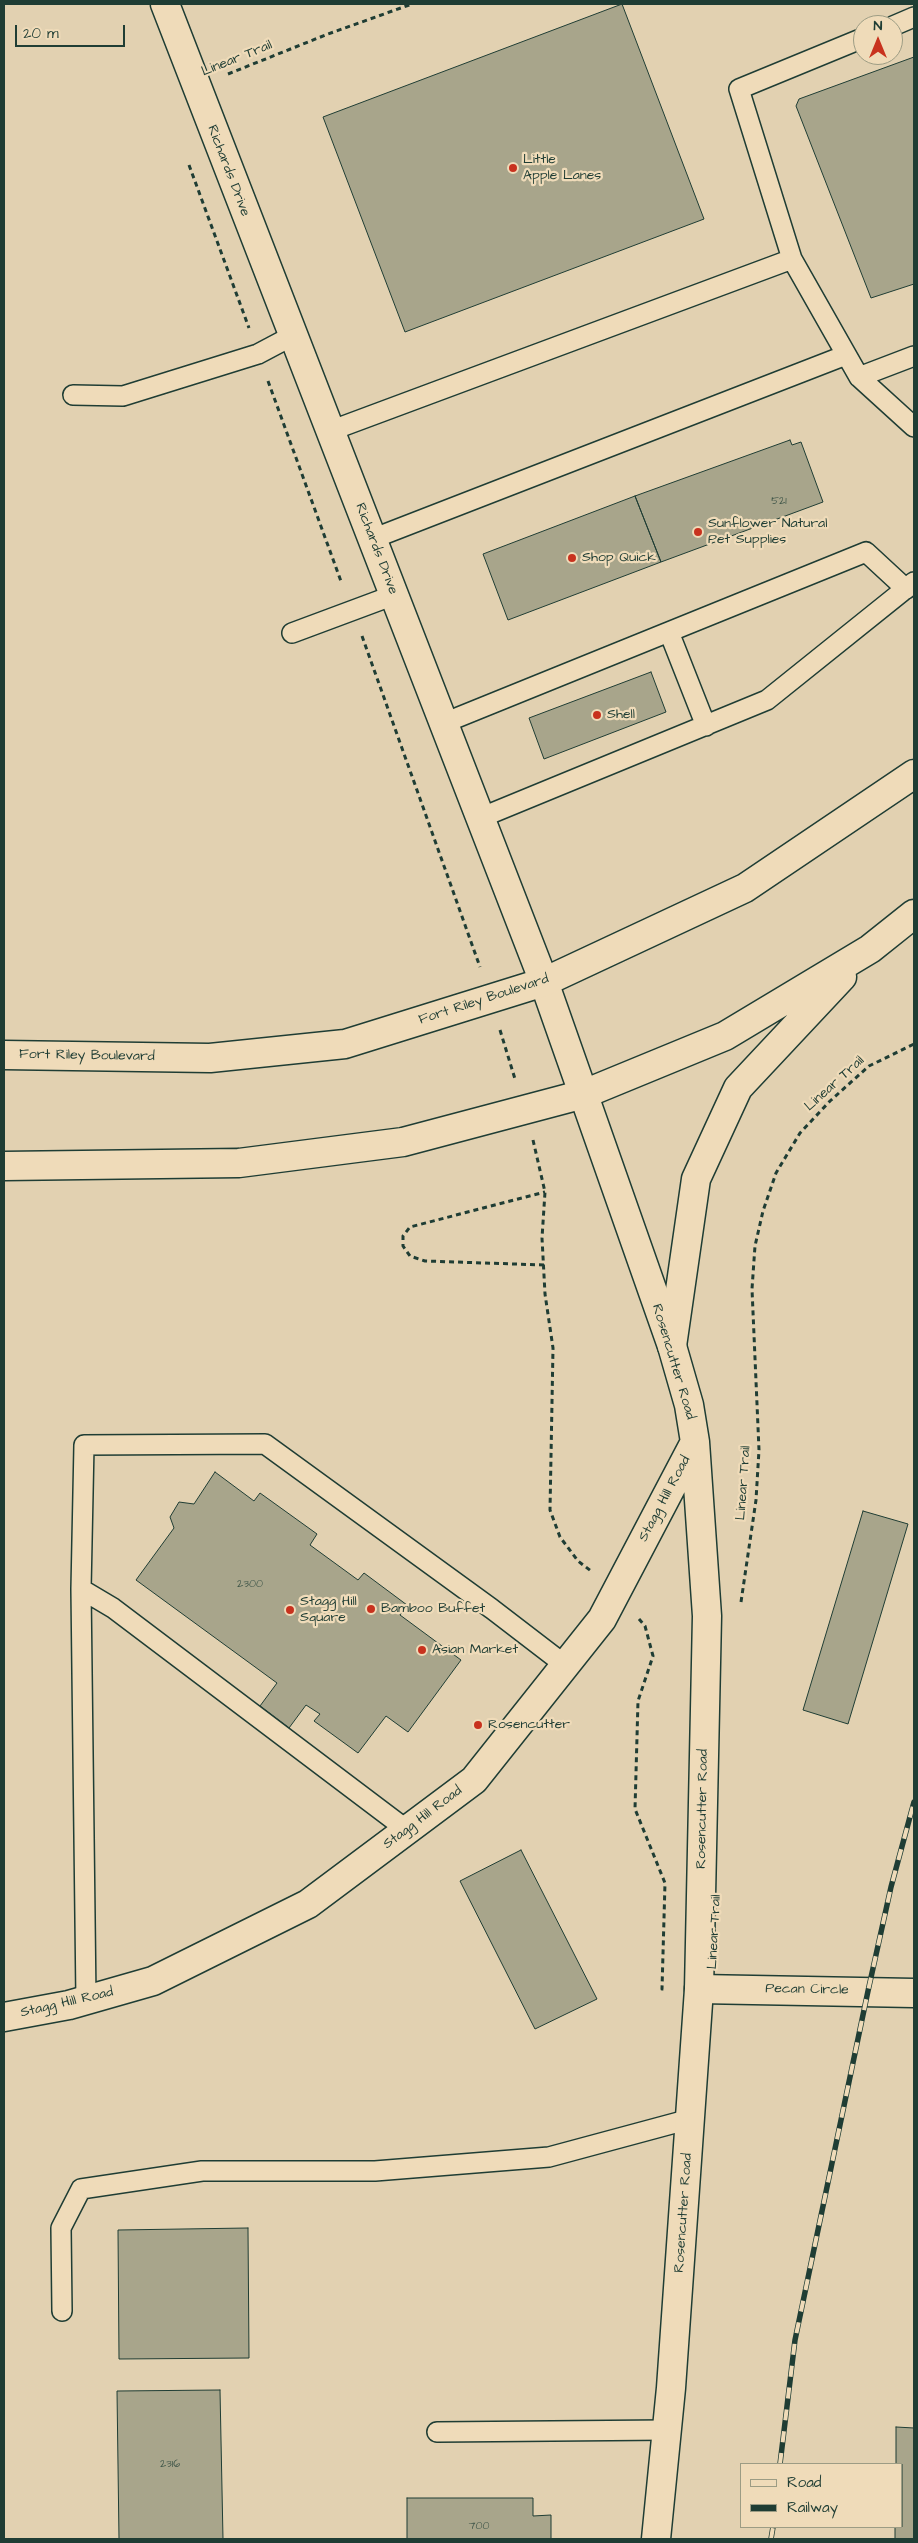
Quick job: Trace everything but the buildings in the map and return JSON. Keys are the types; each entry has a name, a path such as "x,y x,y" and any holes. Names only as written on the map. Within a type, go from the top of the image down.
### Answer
{"main road":[{"name":"Richards Drive","path":"165,4 292,336 544,982 584,1094"},
{"name":"Fort Riley Boulevard","path":"4,1055 210,1058 345,1044 491,999 544,982 745,888 914,774"},
{"path":"672,1346 696,1179 738,1088 789,1031 870,949 914,914"},
{"path":"4,1166 239,1163 403,1142 584,1094 724,1036 870,949"},
{"name":"Rosencutter Road","path":"584,1094 672,1346 689,1405 695,1442 707,1616 699,1989 667,2430 656,2539"},
{"name":"Stagg Hill Road","path":"4,2017 86,2000 153,1982 308,1904 474,1780 602,1619 695,1442"},
{"name":"Pecan Circle","path":"699,1989 914,1993"}],"lane":[{"path":"853,42 739,89 792,259 859,377 914,426"},
{"path":"330,431 792,259"},
{"path":"73,395 123,396 258,354 292,336"},
{"path":"372,540 846,354"},
{"path":"859,377 914,356"},
{"path":"444,723 866,552 910,585 767,700 480,818"},
{"path":"292,633 394,595"},
{"path":"669,632 706,726"},
{"path":"86,2000 81,1589 84,1446 265,1444 492,1609 565,1665"},
{"path":"81,1589 113,1608 407,1830"},
{"path":"62,2311 61,2228 81,2188 202,2171 374,2171 549,2157 690,2119"},
{"path":"438,2432 667,2430"}],"path":[{"name":"Linear Trail","path":"196,87 328,34 412,4"},
{"path":"188,162 463,914 491,999 524,1110 545,1192 542,1238"},
{"name":"Linear Trail","path":"741,1607 756,1500 759,1450 752,1289 755,1246 763,1212 776,1173 800,1133 830,1101 868,1066 914,1044"},
{"path":"544,1265 425,1261 410,1256 403,1246 403,1236 410,1227 545,1192"}],"railway":[{"path":"780,2463 795,2340 891,1887 914,1802"},
{"path":"771,2539 773,2528"}],"place":[{"name":"Little Apple Lanes","path":"513,168"},
{"name":"Sunflower Natural Pet Supplies","path":"698,532"},
{"name":"Shop Quick","path":"572,558"},
{"name":"Shell","path":"597,715"},
{"name":"Bamboo Buffet","path":"371,1609"},
{"name":"Stagg Hill Square","path":"290,1610"},
{"name":"Asian Market","path":"422,1650"},
{"name":"Rosencutter","path":"478,1725"}]}
